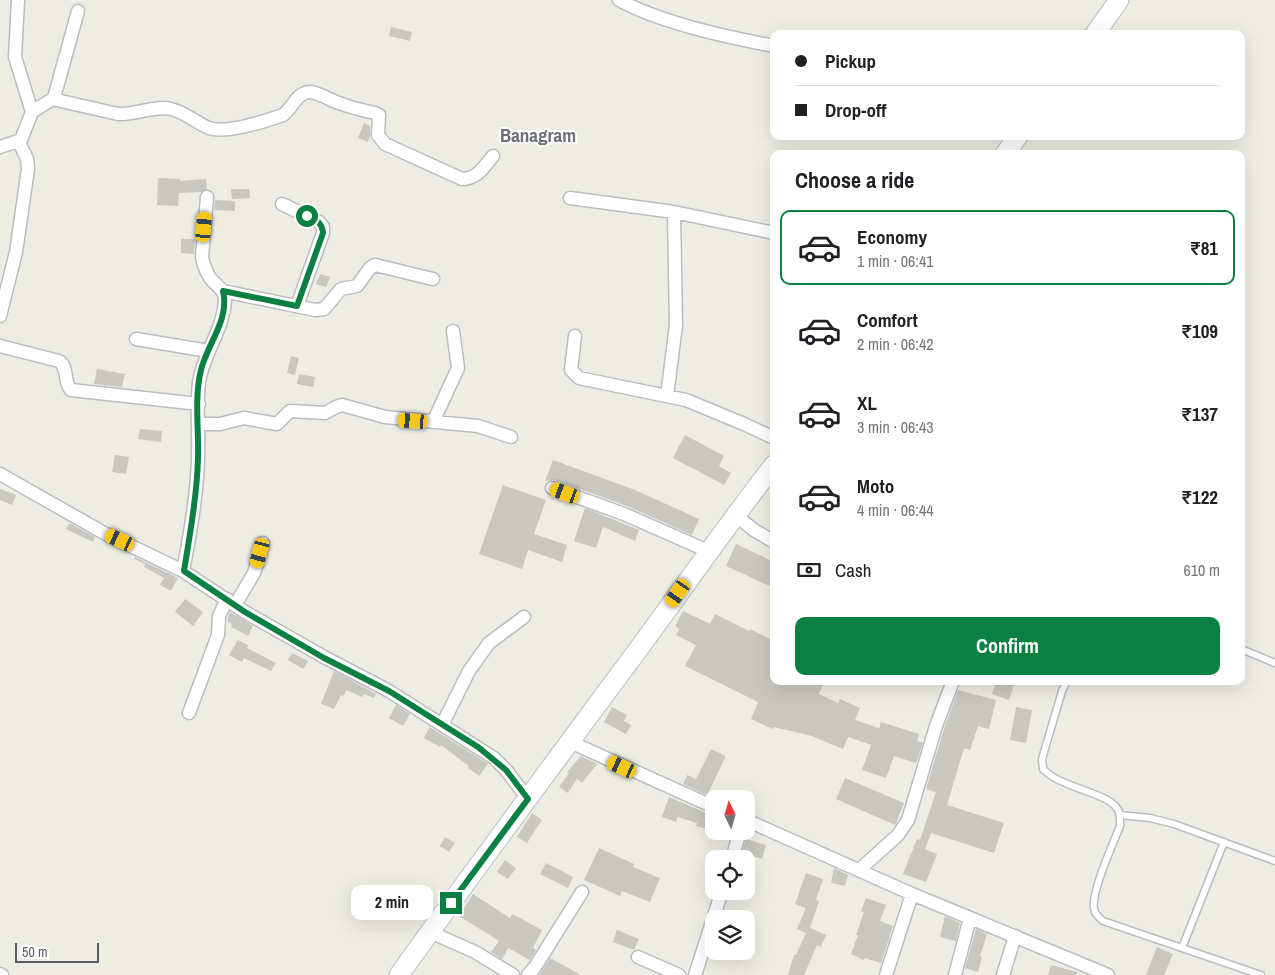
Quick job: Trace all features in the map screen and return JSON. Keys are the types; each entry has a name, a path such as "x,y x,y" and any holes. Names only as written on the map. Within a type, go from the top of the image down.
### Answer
{"main road":[{"path":"1098,30 1119,0"},
{"path":"399,975 528,799 568,741 638,650 708,550 770,470"}],"street":[{"path":"0,147 22,140 32,112 15,57 18,0"},
{"path":"620,0 636,9 661,18 770,45"},
{"path":"32,112 52,99 78,11"},
{"path":"52,99 118,114 164,108 172,109 208,128 226,130 283,114 290,109 300,96 306,92 313,91 342,105 379,115 378,135 384,144 462,179 470,179 476,175 493,156"},
{"path":"0,316 16,252 28,169 27,159 19,142"},
{"path":"206,197 203,266 211,280 223,291 315,310 324,309 341,289 357,286 370,268 375,265 382,265 433,279"},
{"path":"570,198 674,212 770,232"},
{"path":"282,204 319,222 323,227 323,233 297,306"},
{"path":"667,396 676,325 674,212"},
{"path":"184,571 191,533 195,487 201,370 219,329 225,298 223,291"},
{"path":"433,422 458,368 453,331"},
{"path":"575,336 571,370 579,378 696,403 770,436"},
{"path":"136,338 209,350"},
{"path":"0,346 59,361 64,366 68,386 72,390 198,404"},
{"path":"198,424 220,424 244,418 277,424 290,411 325,414 336,407 342,406 384,417 478,426 511,437"},
{"path":"0,474 104,533 184,571 231,602 324,658 389,691 494,758 506,770 528,799"},
{"path":"552,488 624,514 708,550"},
{"path":"735,515 770,540"},
{"path":"189,713 218,635 220,612 231,602 254,573 263,543"},
{"path":"442,725 469,671 489,643 524,617"},
{"path":"859,870 898,835 908,820 936,726 951,685"},
{"path":"568,741 705,803"},
{"path":"755,824 912,894 1108,975"},
{"path":"528,975 535,967 582,892"},
{"path":"886,975 912,894"},
{"path":"695,975 719,900"},
{"path":"955,975 970,918"},
{"path":"430,932 474,952 513,975"},
{"path":"1003,975 1016,936"},
{"path":"638,957 679,975"}],"lane":[{"path":"1245,651 1275,663"},
{"path":"1065,685 1042,759 1043,769 1050,776 1106,800 1116,807 1120,815 1120,826 1094,895 1093,907 1095,914 1102,921 1261,975"},
{"path":"1120,815 1150,818 1174,824 1275,861"},
{"path":"1182,948 1224,842"}],"building":[{"path":"391,27 412,32 410,41 389,36"},
{"path":"364,123 370,126 368,142 358,138"},
{"path":"158,178 180,179 180,181 206,179 207,189 201,192 179,193 178,206 157,205"},
{"path":"231,189 249,189 250,198 232,199"},
{"path":"215,200 235,201 235,211 214,210"},
{"path":"181,239 195,239 194,254 181,253"},
{"path":"320,274 330,277 326,287 316,284"},
{"path":"291,356 299,358 295,375 287,373"},
{"path":"97,369 125,374 122,387 94,384"},
{"path":"299,374 315,377 313,387 297,384"},
{"path":"140,429 162,431 161,442 138,439"},
{"path":"685,435 724,456 719,466 731,473 724,485 673,458"},
{"path":"115,455 129,457 126,474 112,472"},
{"path":"553,460 635,490 699,519 692,535 627,506 555,480 545,481"},
{"path":"503,485 546,500 534,534 567,545 562,562 528,550 522,569 479,554"},
{"path":"0,489 16,495 12,505 0,500"},
{"path":"585,508 639,530 635,541 603,527 596,548 574,541"},
{"path":"69,523 95,537 93,542 66,529"},
{"path":"736,544 770,560 770,586 726,566"},
{"path":"135,557 178,578 171,591 160,585 164,578 144,567 145,564 134,559"},
{"path":"185,599 203,612 193,626 175,612"},
{"path":"683,611 710,624 715,614 770,639 770,685 822,685 819,694 838,703 840,699 860,708 855,720 879,728 881,722 919,734 917,741 923,743 916,763 894,756 886,778 862,770 871,745 848,737 843,749 812,736 774,727 773,729 751,719 758,702 685,666 696,645 676,635 679,629 675,626"},
{"path":"230,612 253,626 248,636 231,627 232,624 227,621"},
{"path":"238,640 248,645 247,648 276,663 271,671 244,658 242,662 229,655"},
{"path":"292,653 308,661 303,669 288,660"},
{"path":"334,671 376,694 374,698 364,694 362,697 346,690 344,696 341,695 334,709 321,704"},
{"path":"995,685 1014,685 1009,700 992,694"},
{"path":"958,690 996,700 989,729 978,726 970,750 964,748 947,805 1004,823 994,853 931,833 925,849 937,854 926,882 903,874 917,839 920,840 936,792 926,789"},
{"path":"396,705 410,714 403,726 389,718"},
{"path":"612,707 627,715 624,721 631,725 626,734 604,722"},
{"path":"1016,707 1032,710 1026,743 1010,740"},
{"path":"430,727 488,764 479,776 441,745 440,747 424,738"},
{"path":"711,749 726,756 709,790 705,790 705,794 683,784 687,775 696,779"},
{"path":"581,756 597,764 582,783 577,779 568,793 559,787 569,773 567,772"},
{"path":"845,778 904,803 895,825 836,799"},
{"path":"669,797 705,812 705,828 696,826 697,823 678,817 676,822 662,817"},
{"path":"532,813 542,820 527,843 517,837"},
{"path":"445,837 455,843 449,852 440,846"},
{"path":"746,840 766,845 762,859 755,857 755,850 743,850"},
{"path":"599,848 634,864 633,867 660,878 650,902 622,891 620,896 584,880"},
{"path":"505,860 516,868 508,879 497,872"},
{"path":"546,863 573,877 568,888 540,874"},
{"path":"834,868 848,875 845,886 831,883"},
{"path":"806,873 823,879 816,900 819,901 810,928 826,935 821,947 817,945 804,975 788,975 794,955 796,955 806,933 797,929 806,908 795,904"},
{"path":"473,894 510,918 512,914 542,930 533,948 536,950 530,960 508,948 502,959 491,952 499,941 459,916"},
{"path":"866,898 886,905 880,921 893,926 881,963 865,958 864,960 851,954 858,935 856,935 864,912 861,911"},
{"path":"945,916 960,923 956,941 940,937"},
{"path":"976,929 987,934 980,956 982,957 978,972 965,968"},
{"path":"617,930 639,939 634,950 613,942"},
{"path":"1157,947 1173,954 1164,975 1146,975"},
{"path":"550,958 581,975 539,975"},
{"path":"1051,965 1077,972 1077,975 1048,975"}],"district":[{"name":"Banagram","path":"538,135"}],"route":[{"path":"307,216 319,222 323,227 323,233 297,306 223,291 225,298 219,329 201,370 199,384 198,460 191,533 184,571 245,612 324,658 389,691 478,747 494,758 506,770 528,799 451,903"}]}
